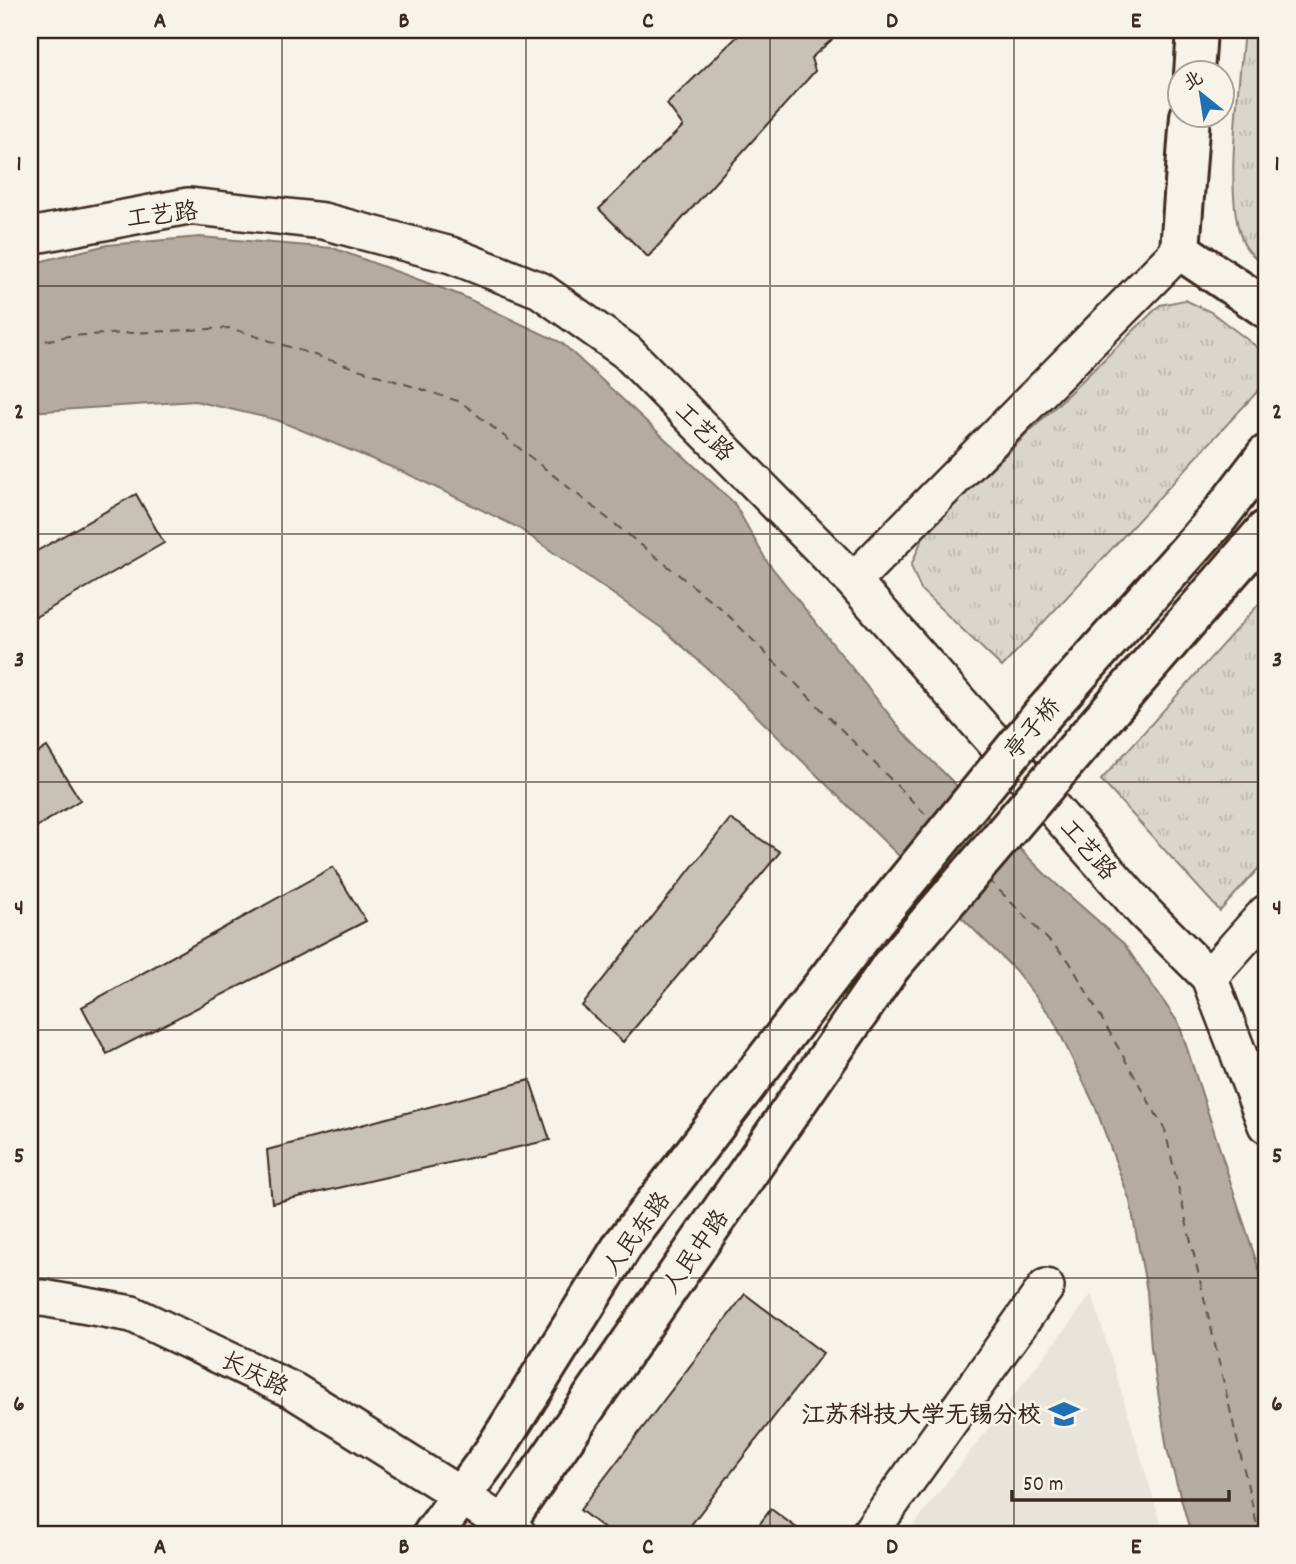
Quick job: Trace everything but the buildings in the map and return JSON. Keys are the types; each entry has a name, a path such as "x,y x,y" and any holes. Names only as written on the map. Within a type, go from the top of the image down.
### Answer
{"main road":[{"path":"1195,60 1197,30"},
{"path":"1189,130 1180,250 1266,308"},
{"name":"亭子桥","path":"856,943 1043,714 1217,519 1266,455"},
{"name":"人民中路","path":"506,1531 891,966 1266,530"},
{"name":"人民东路","path":"433,1534 494,1451 623,1245 856,943"}],"street":[{"name":"工艺路","path":"30,236 188,206 323,221 451,254 540,290 627,352 853,581 1144,912 1209,977"},
{"path":"853,581 1180,250"},
{"path":"1266,914 1209,977 1266,1125"},
{"path":"869,1534 1046,1287"},
{"name":"长庆路","path":"30,1299 43,1298 132,1314 294,1391 460,1495 506,1531"}],"shaded area":[{"path":"200,237 333,248 460,295 562,343 734,503 766,560 903,732 1046,875 1124,944 1179,1024 1266,1291 1266,1534 1191,1534 1167,1449 1151,1348 1147,1291 1130,1201 1095,1106 1053,1019 1015,970 719,679 663,629 517,527 408,474 277,420 195,401 30,412 30,264 107,245"},
{"name":"江苏科技大学无锡分校","path":"1092,1294 1164,1534 907,1534"}],"green space":[{"path":"1244,30 1266,30 1266,267 1244,244 1238,225 1233,171"},
{"path":"1185,300 1211,312 1265,353 1266,375 1258,391 1002,667 921,590 911,566 924,534 1160,305"},
{"path":"1266,596 1266,860 1220,911 1101,780"}],"ferry route":[{"path":"30,344 68,336 230,328 461,402 723,610 933,822"},
{"path":"988,879 1069,961 1165,1130 1259,1534"}],"place":[{"name":"江苏科技大学无锡分校","path":"1064,1414"}]}
